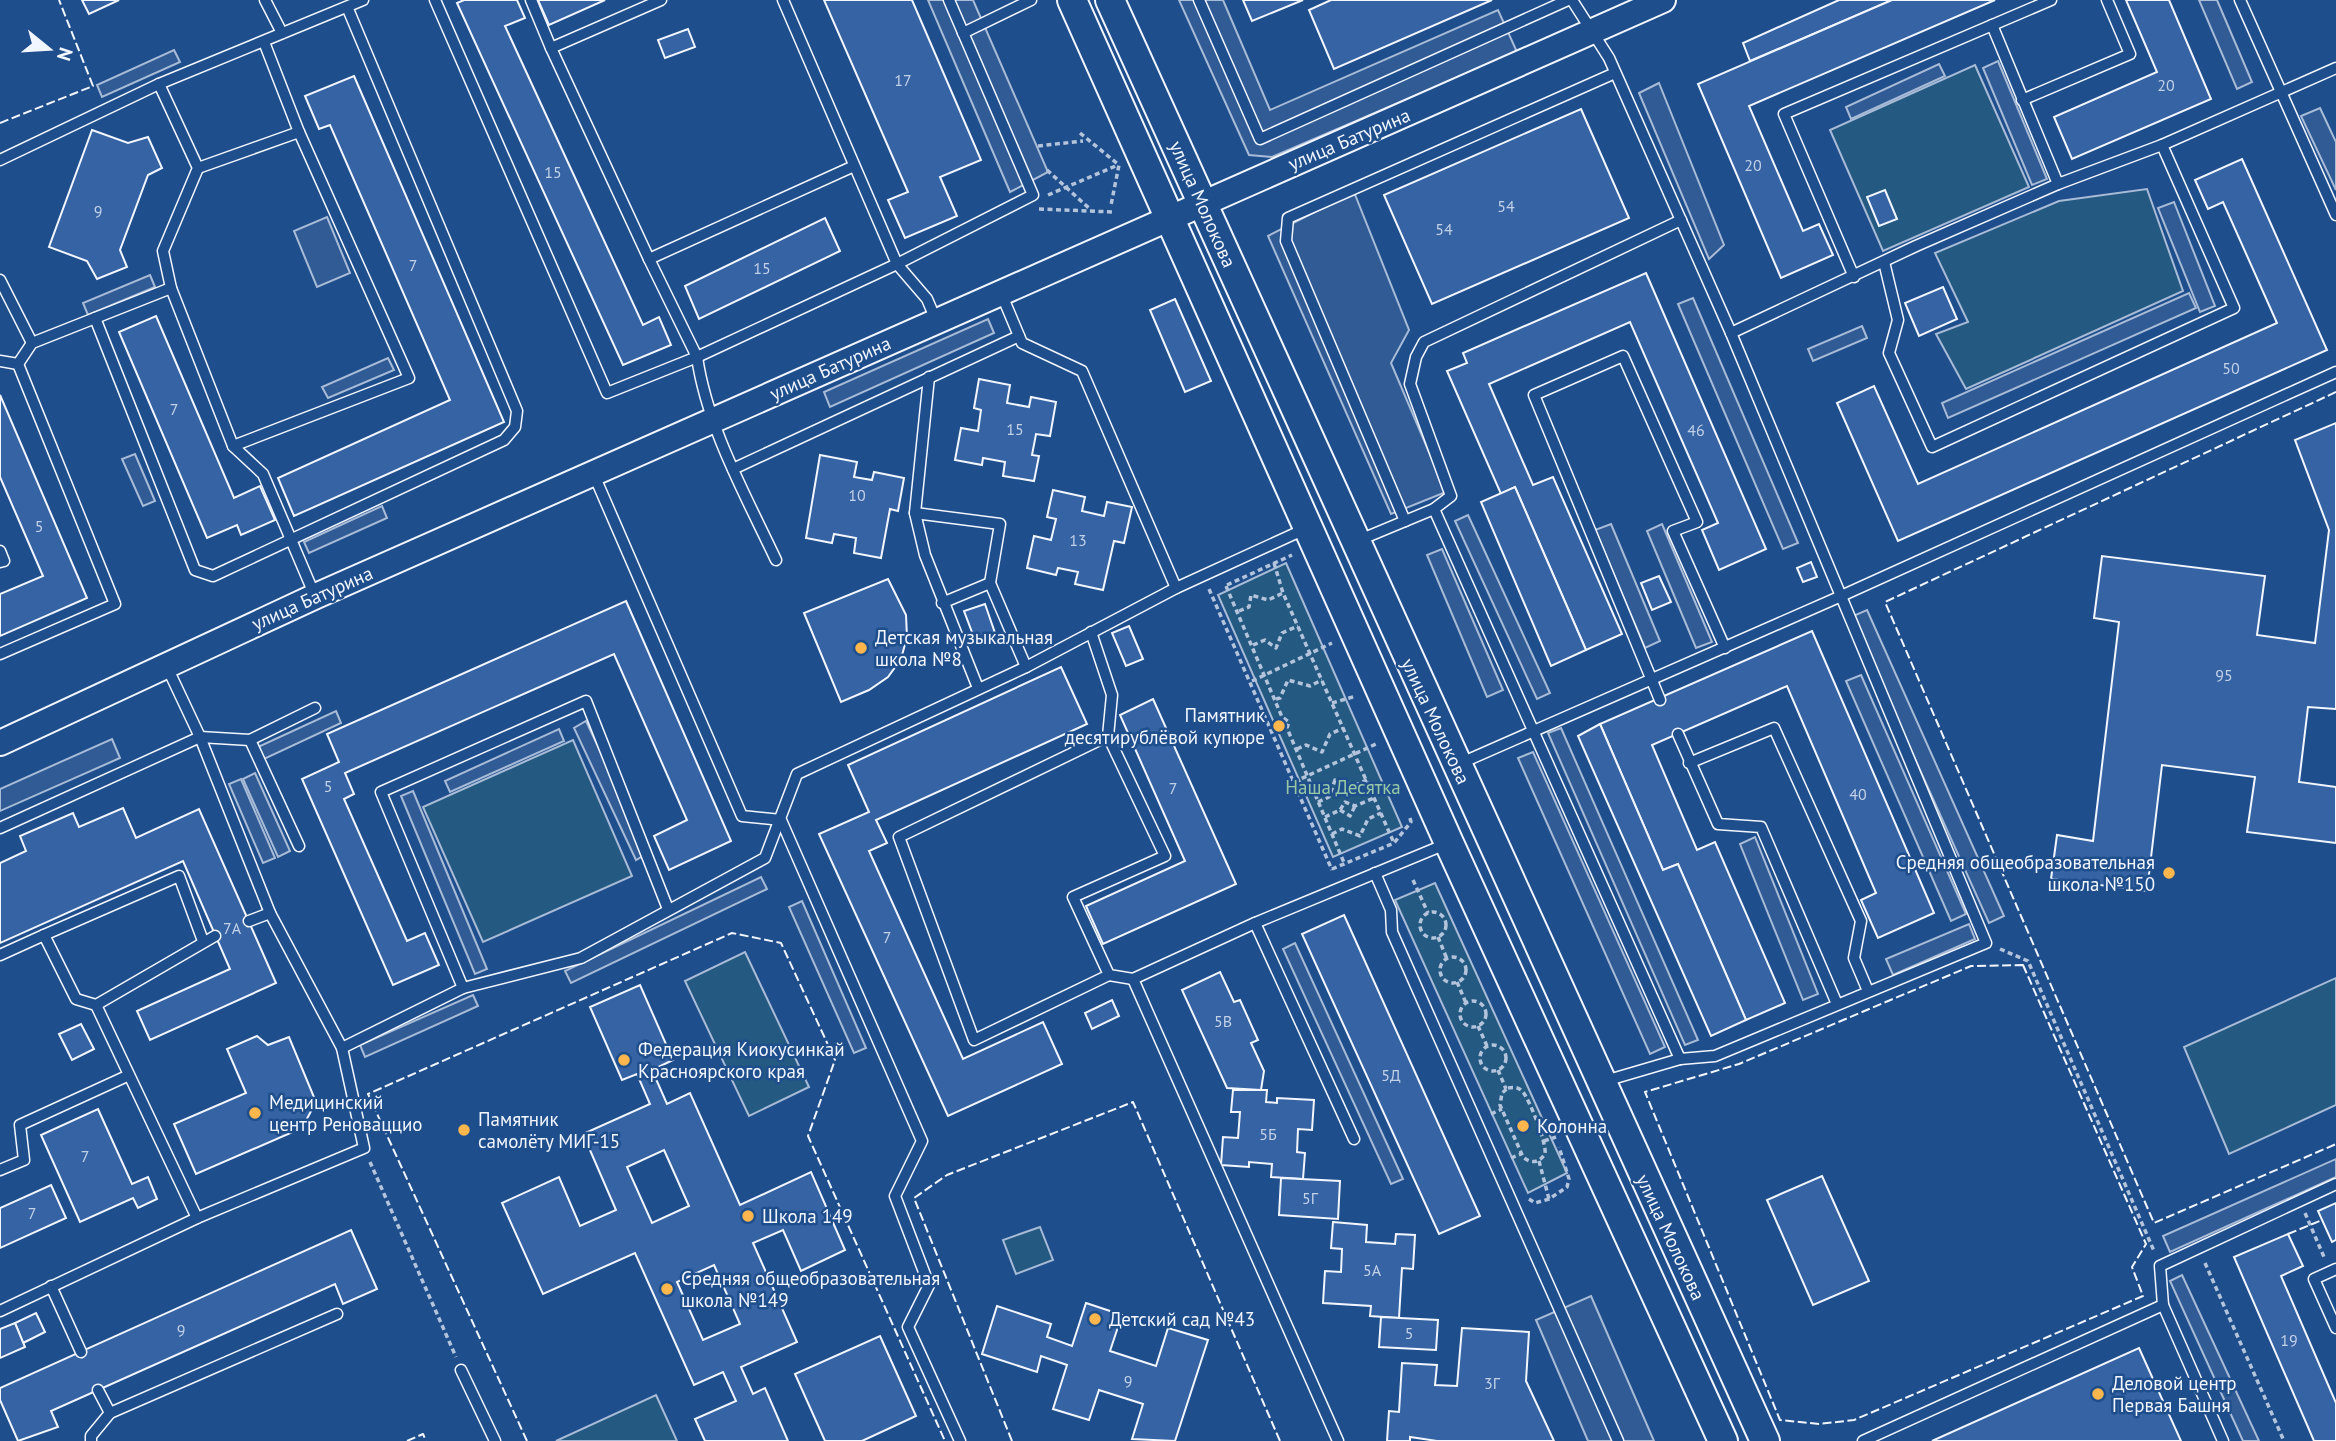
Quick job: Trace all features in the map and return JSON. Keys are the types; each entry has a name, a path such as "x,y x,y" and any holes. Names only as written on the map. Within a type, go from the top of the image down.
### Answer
{"main road":[{"name":"улица Молокова","path":"1072,0 1449,843 1723,1441"},
{"name":"улица Молокова","path":"1110,0 1354,542 1765,1441"}],"street":[{"name":"улица Батурина","path":"0,743 316,596 1664,0"}],"lane":[{"path":"265,0 282,33"},
{"path":"0,160 159,84 348,9 363,0"},
{"path":"435,0 607,393 696,357 897,264 1013,208 1033,195 948,0"},
{"path":"531,0 696,357 700,379 733,469 776,560"},
{"path":"551,48 661,0"},
{"path":"783,0 897,264 928,299 936,321"},
{"path":"963,33 1031,0"},
{"path":"1199,0 1260,139 1570,0 1615,73 1731,332 1839,597 1986,943 1715,1056 1681,1059 1601,1083"},
{"path":"1854,277 1784,114 2051,0"},
{"path":"2022,100 2130,54 2107,0"},
{"path":"2240,0 2336,215"},
{"path":"95,318 195,570 214,576 292,537 504,440 514,427 517,411 348,9"},
{"path":"1992,25 2058,184"},
{"path":"233,446 409,378 299,132 264,41"},
{"path":"1731,332 2058,184 2162,145 2336,68"},
{"path":"1405,521 1286,241 1288,218 1615,73"},
{"path":"159,84 198,168"},
{"path":"299,132 198,168 163,251 171,288 233,446 263,474 316,596"},
{"path":"1884,262 1898,320 1889,354 1932,447 2234,308 2162,145"},
{"path":"649,260 855,166"},
{"path":"1354,542 1434,509 1451,496 1410,384 1416,357 1424,342 1681,220"},
{"path":"0,280 32,343"},
{"path":"18,364 32,343 171,288"},
{"path":"1001,293 1022,343 1083,371 1176,588"},
{"path":"733,469 1019,336"},
{"path":"1660,699 1534,395 1623,356 1697,522 1673,531 1724,648"},
{"path":"0,361 18,364"},
{"path":"0,654 115,604 18,364"},
{"path":"1456,765 1839,597 2336,372"},
{"path":"929,377 915,513 925,555 942,603 978,688"},
{"path":"593,473 742,816 781,820"},
{"path":"1434,509 1681,1059"},
{"path":"915,513 1000,524 990,583 1026,667"},
{"path":"342,1048 463,988 581,958 765,858 797,774 1026,667 1176,588 1308,527"},
{"path":"0,551 4,561 0,562"},
{"path":"942,603 990,583"},
{"path":"1091,632 1112,695 1108,736 1165,856 1073,897 1109,975"},
{"path":"0,1311 197,1218 364,1148 342,1048 270,913 200,737 166,665"},
{"path":"463,988 381,792 586,701 668,909"},
{"path":"0,828 200,737 250,740 315,708"},
{"path":"1689,764 1774,728 1861,921 1854,958 1868,991"},
{"path":"1678,734 1689,764 1718,824 1762,827 1837,1004"},
{"path":"1108,736 899,837 974,1040 1109,975 1133,979 1255,923 1449,843"},
{"path":"250,740 299,846"},
{"path":"781,820 922,1142 895,1196 929,1285 908,1327 960,1441"},
{"path":"1376,873 1391,910 1392,932 1618,1441"},
{"path":"0,955 179,876 204,941"},
{"path":"249,921 270,913"},
{"path":"1255,923 1354,1139"},
{"path":"44,935 76,999 96,1005 215,936"},
{"path":"1133,979 1338,1441"},
{"path":"96,1005 127,1076 197,1218"},
{"path":"0,1170 24,1160 20,1125 127,1076"},
{"path":"2223,1441 2164,1305 2160,1266 2336,1184"},
{"path":"2333,1270 2314,1279 2336,1328"},
{"path":"51,1286 80,1352"},
{"path":"1863,1441 2164,1305"},
{"path":"91,1441 91,1436 110,1413 337,1314"},
{"path":"461,1370 495,1441"},
{"path":"98,1390 110,1413"},
{"path":"1717,1441 1723,1441"}],"path":[{"path":"1080,133 1119,165"},
{"path":"1038,146 1083,141"},
{"path":"1013,208 1129,160"},
{"path":"1111,205 1119,165"},
{"path":"1048,170 1093,211"},
{"path":"1013,208 1114,212"},
{"path":"1209,589 1226,586 1292,555"},
{"path":"1274,563 1283,593 1394,843"},
{"path":"1197,578 1209,589 1332,869 1331,891"},
{"path":"1226,586 1282,717 1288,719 1287,728 1345,865"},
{"path":"1238,612 1249,607 1251,595 1268,600 1283,593"},
{"path":"1253,645 1265,640 1276,648 1282,633 1298,626"},
{"path":"1251,681 1310,651 1332,643"},
{"path":"1275,699 1280,698 1289,680 1310,686 1322,680"},
{"path":"1332,703 1356,696"},
{"path":"1297,748 1306,745 1322,752 1330,734 1344,728"},
{"path":"1294,782 1376,744"},
{"path":"1318,802 1329,797 1335,780 1353,786 1367,780"},
{"path":"1340,810 1350,816 1355,806 1375,798"},
{"path":"1325,817 1340,810 1345,802 1355,806"},
{"path":"1332,834 1342,829 1360,836 1368,819 1381,813"},
{"path":"1332,869 1394,843 1411,822"},
{"path":"1413,880 1428,913"},
{"path":"1428,913 1441,914 1446,921 1445,930 1437,937 1426,936 1421,930 1420,922 1428,913"},
{"path":"1412,934 1421,930"},
{"path":"1437,937 1447,959"},
{"path":"1986,943 2028,961 2160,1266"},
{"path":"1456,957 1465,965 1465,976 1457,982 1449,983 1441,976 1440,967 1447,959 1456,957"},
{"path":"1465,965 1471,962"},
{"path":"1432,980 1441,976"},
{"path":"1457,982 1466,1003"},
{"path":"1476,1001 1484,1008 1485,1019 1478,1026 1470,1026 1461,1020 1460,1010 1466,1003 1476,1001"},
{"path":"1484,1008 1491,1005"},
{"path":"1452,1024 1461,1020"},
{"path":"1478,1026 1487,1046"},
{"path":"1496,1045 1504,1052 1505,1063 1498,1070 1489,1070 1481,1064 1480,1054 1487,1046 1496,1045"},
{"path":"1504,1052 1517,1047"},
{"path":"1471,1069 1481,1064"},
{"path":"1498,1070 1506,1089"},
{"path":"1516,1088 1525,1097 1545,1141 1545,1154 1539,1161 1530,1161 1521,1154 1502,1109 1500,1097 1506,1089 1516,1088"},
{"path":"1525,1097 1537,1092"},
{"path":"1491,1114 1502,1109"},
{"path":"1545,1141 1556,1137"},
{"path":"364,1148 461,1370"},
{"path":"1511,1158 1521,1154"},
{"path":"1539,1161 1549,1199"},
{"path":"2300,1201 2333,1270"},
{"path":"2199,1248 2284,1441"}],"green space":[{"path":"1975,65 2029,187 1883,251 1830,130"},
{"path":"2147,189 2183,291 1966,389 1936,334 1968,322 1935,253 2059,201"},
{"name":"Наша Десятка","path":"1286,563 1402,827 1333,857 1218,595"},
{"path":"573,740 632,876 483,942 423,807"},
{"path":"1435,883 1567,1173 1528,1193 1395,900"},
{"path":"745,952 809,1087 749,1116 685,981"},
{"path":"2336,978 2336,1105 2229,1154 2184,1047"},
{"path":"1040,1227 1053,1260 1016,1274 1003,1240"},
{"path":"656,1395 677,1441 556,1441"}],"shaded area":[{"path":"928,0 973,0 1048,172 1010,192"},
{"path":"1179,0 1223,0 1270,110 1498,10 1517,52 1272,157 1249,155"},
{"path":"2199,0 2217,0 2252,82 2237,89"},
{"path":"174,50 180,62 102,97 97,85"},
{"path":"1998,61 2047,179 2032,185 1983,68"},
{"path":"1939,64 1945,76 1851,119 1846,107"},
{"path":"1659,83 1724,245 1709,259 1639,93"},
{"path":"2320,108 2336,142 2336,190 2301,116"},
{"path":"1354,192 1409,330 1391,363 1446,492 1391,514 1268,236"},
{"path":"2174,202 2215,306 2200,312 2158,208"},
{"path":"327,217 350,273 317,287 294,231"},
{"path":"150,275 155,287 88,315 83,303"},
{"path":"2189,293 2196,308 1948,418 1942,403"},
{"path":"1693,298 1798,543 1783,549 1678,304"},
{"path":"988,319 994,333 830,407 824,392"},
{"path":"1862,326 1867,338 1813,361 1808,349"},
{"path":"388,358 394,370 328,398 322,387"},
{"path":"135,454 155,501 143,506 122,459"},
{"path":"382,506 387,518 309,553 304,542"},
{"path":"1468,515 1550,693 1537,699 1455,521"},
{"path":"1611,524 1660,641 1645,648 1595,530"},
{"path":"1662,524 1712,642 1696,648 1647,531"},
{"path":"1442,549 1503,690 1487,697 1427,555"},
{"path":"1867,610 2004,916 1989,923 1851,617"},
{"path":"1861,675 1966,914 1951,921 1846,681"},
{"path":"336,711 341,723 264,759 258,747"},
{"path":"586,721 648,853 636,860 574,728"},
{"path":"1561,728 1698,1040 1685,1045 1548,733"},
{"path":"559,729 564,741 450,792 445,781"},
{"path":"112,739 120,758 0,811 0,789"},
{"path":"1533,752 1665,1047 1650,1054 1518,758"},
{"path":"255,773 290,851 278,857 243,779"},
{"path":"241,779 275,858 263,863 229,784"},
{"path":"413,791 487,969 475,974 401,796"},
{"path":"1755,837 1818,994 1803,1000 1740,844"},
{"path":"761,877 767,889 571,983 565,971"},
{"path":"802,901 866,1048 854,1053 789,907"},
{"path":"1969,924 1975,939 1893,975 1886,959"},
{"path":"1295,943 1403,1179 1391,1184 1283,949"},
{"path":"473,995 478,1006 365,1057 360,1045"},
{"path":"2336,1159 2336,1177 2170,1252 2163,1236"},
{"path":"2182,1275 2259,1441 2243,1441 2170,1281"},
{"path":"1591,1296 1654,1441 1588,1441 1536,1320"}],"building":[{"path":"82,0 119,0 89,14"},
{"path":"464,0 517,0 525,18 505,26 643,325 659,317 671,345 623,365 457,3"},
{"path":"538,0 605,0 549,25"},
{"path":"824,0 912,0 981,160 940,177 957,216 905,238 888,200 908,192"},
{"path":"1243,0 1303,0 1252,21"},
{"path":"1331,0 1492,0 1334,69 1309,10"},
{"path":"1839,0 1892,0 1750,61 1743,43"},
{"path":"1892,0 1995,0 1749,106 1803,231 1819,224 1833,255 1781,278 1698,84"},
{"path":"2126,0 2169,0 2211,99 2072,159 2054,117 2157,72"},
{"path":"688,29 695,47 665,58 658,40"},
{"path":"354,76 504,422 294,516 278,478 450,400 330,125 319,129 305,96"},
{"path":"1581,109 1629,218 1432,304 1384,195"},
{"path":"92,130 128,143 148,137 162,168 148,175 120,250 127,267 97,279 87,261 49,247"},
{"path":"2242,159 2327,350 1898,541 1837,403 1874,386 1918,484 2277,323 2223,202 2208,209 2195,180"},
{"path":"1885,190 1897,219 1879,226 1867,197"},
{"path":"825,218 840,251 699,319 685,286"},
{"path":"1646,273 1766,549 1719,570 1702,530 1718,523 1630,322 1489,384 1533,485 1553,477 1622,634 1586,650 1515,487 1501,494 1447,371 1467,363 1463,353"},
{"path":"1943,287 1957,319 1919,336 1905,303"},
{"path":"1175,299 1211,381 1185,392 1150,310"},
{"path":"156,316 234,498 260,486 275,520 241,535 237,525 207,538 119,332"},
{"path":"979,379 1010,385 1007,403 1029,407 1031,397 1056,402 1050,436 1036,434 1032,455 1039,456 1034,481 1003,476 1005,462 983,458 982,465 955,460 961,428 978,431 981,410 974,408"},
{"path":"0,395 87,598 0,636 0,594 43,576 0,477"},
{"path":"2336,423 2336,709 2308,707 2299,782 2336,787 2336,843 2247,832 2255,777 2162,765 2147,891 2051,879 2057,835 2093,841 2119,622 2094,618 2102,556 2265,576 2257,635 2315,643 2329,530 2295,440"},
{"path":"820,455 857,462 854,477 872,480 874,472 904,478 898,511 890,509 881,558 854,553 856,538 834,534 832,543 806,538"},
{"path":"1515,487 1586,650 1551,666 1481,502"},
{"path":"1053,490 1085,497 1082,511 1104,516 1107,502 1132,507 1124,543 1114,541 1103,590 1075,584 1078,572 1058,568 1056,575 1027,568 1034,536 1051,540 1056,519 1047,517"},
{"path":"1811,562 1817,577 1803,582 1797,568"},
{"path":"1659,576 1671,602 1652,610 1641,583"},
{"name":"Детская музыкальная школа №8","path":"888,579 906,615 907,637 901,659 888,677 869,690 841,702 804,613"},
{"path":"626,601 731,841 669,870 654,836 687,820 614,654 345,773 354,794 344,799 407,941 425,933 439,965 393,985 302,779 339,762 327,734"},
{"path":"985,604 995,633 975,640 964,611"},
{"path":"1129,626 1143,659 1126,666 1112,633"},
{"path":"1812,631 1934,913 1878,938 1861,900 1876,893 1787,686 1652,745 1697,850 1715,842 1785,1003 1746,1020 1678,864 1663,870 1600,724"},
{"path":"1061,667 1087,724 876,820 887,843 869,851 963,1059 1043,1022 1062,1064 948,1116 819,834 869,812 848,765"},
{"path":"1153,699 1236,884 1103,944 1086,906 1185,861 1120,715"},
{"path":"1600,724 1663,870 1678,864 1746,1020 1711,1036 1578,736"},
{"path":"123,808 136,838 199,809 276,983 150,1040 137,1011 230,969 183,861 0,943 0,863 26,851 20,836 73,813 79,827"},
{"path":"1344,915 1480,1216 1439,1234 1302,934"},
{"path":"1220,972 1234,1002 1240,1000 1258,1040 1251,1043 1264,1071 1261,1090 1227,1088 1182,990"},
{"name":"Школа 149","path":"640,985 673,1060 652,1070 667,1104 690,1093 740,1205 811,1172 845,1250 801,1271 783,1230 753,1243 797,1342 741,1367 753,1394 765,1388 788,1441 705,1441 695,1419 736,1401 723,1372 694,1385 635,1253 543,1294 502,1203 559,1177 580,1226 616,1210 583,1134 650,1104 637,1074 622,1080 590,1007","holes":["664,1150 689,1206 652,1223 627,1167","714,1265 740,1324 703,1340 677,1282"]},
{"path":"1112,1000 1119,1016 1092,1029 1085,1013"},
{"path":"81,1024 94,1049 72,1060 59,1034"},
{"name":"Медицинский центр Реноваццио","path":"257,1036 268,1045 289,1037 316,1102 302,1128 196,1174 174,1124 246,1093 227,1049"},
{"path":"1233,1090 1267,1090 1266,1102 1277,1103 1277,1098 1314,1100 1312,1130 1298,1129 1297,1152 1305,1153 1303,1179 1271,1177 1272,1164 1249,1162 1249,1167 1221,1165 1223,1137 1238,1138 1240,1112 1231,1112"},
{"path":"98,1109 132,1184 148,1177 157,1199 138,1208 133,1198 80,1222 41,1135"},
{"path":"1822,1176 1869,1281 1813,1305 1767,1200"},
{"path":"1281,1178 1340,1181 1338,1219 1279,1215"},
{"path":"51,1185 66,1218 0,1248 0,1208"},
{"path":"2336,1203 2336,1240 2332,1242 2318,1211"},
{"path":"1333,1222 1367,1225 1366,1242 1395,1244 1396,1234 1415,1235 1413,1269 1402,1268 1399,1318 1370,1316 1371,1306 1323,1303 1325,1271 1341,1272 1342,1249 1331,1248"},
{"path":"351,1230 377,1289 343,1304 335,1284 51,1411 58,1427 18,1441 0,1400 0,1388"},
{"path":"2288,1234 2303,1266 2281,1276 2336,1403 2336,1441 2314,1441 2234,1257"},
{"path":"1086,1303 1122,1315 1110,1351 1156,1366 1168,1328 1208,1340 1175,1441 1132,1439 1143,1404 1099,1390 1089,1420 1053,1409 1067,1365 1041,1356 1037,1372 982,1354 997,1306 1051,1324 1047,1337 1072,1346"},
{"path":"36,1313 45,1332 23,1343 15,1323"},
{"path":"1381,1317 1438,1320 1436,1350 1379,1347"},
{"path":"15,1323 25,1347 0,1358 0,1329"},
{"path":"1462,1328 1529,1332 1526,1381 1554,1441 1437,1441 1410,1437 1410,1441 1387,1441 1389,1411 1399,1412 1402,1363 1437,1365 1435,1385 1457,1386"},
{"path":"880,1336 916,1416 862,1441 825,1441 795,1374"},
{"name":"Деловой центр Первая Башня","path":"2139,1348 2181,1441 1932,1441"}],"fence":[{"path":"0,123 93,86 59,0"},
{"path":"2336,392 1885,602 2154,1223 2336,1144"},
{"path":"527,1441 368,1094 732,933 781,943 835,1060 808,1136 945,1441"},
{"path":"2023,965 2146,1244 2132,1267 2143,1296 1854,1420 1819,1424 1780,1420 1645,1092 1739,1064 1971,966 2023,965"},
{"path":"1012,1441 914,1198 947,1175 1133,1102 1280,1441"},
{"path":"2288,1234 2322,1220"},
{"path":"407,1441 423,1434 426,1441"}],"place":[{"name":"Детская музыкальная школа №8","path":"861,648"},
{"name":"Памятник десятирублёвой купюре","path":"1279,726"},
{"name":"Средняя общеобразовательная школа №150","path":"2169,873"},
{"name":"Федерация Киокусинкай Красноярского края","path":"624,1060"},
{"name":"Медицинский центр Реноваццио","path":"255,1113"},
{"name":"Колонна","path":"1523,1126"},
{"name":"Памятник самолёту МИГ-15","path":"464,1130"},
{"name":"Школа 149","path":"748,1216"},
{"name":"Средняя общеобразовательная школа №149","path":"667,1289"},
{"name":"Детский сад №43","path":"1095,1319"},
{"name":"Деловой центр Первая Башня","path":"2098,1394"}]}
